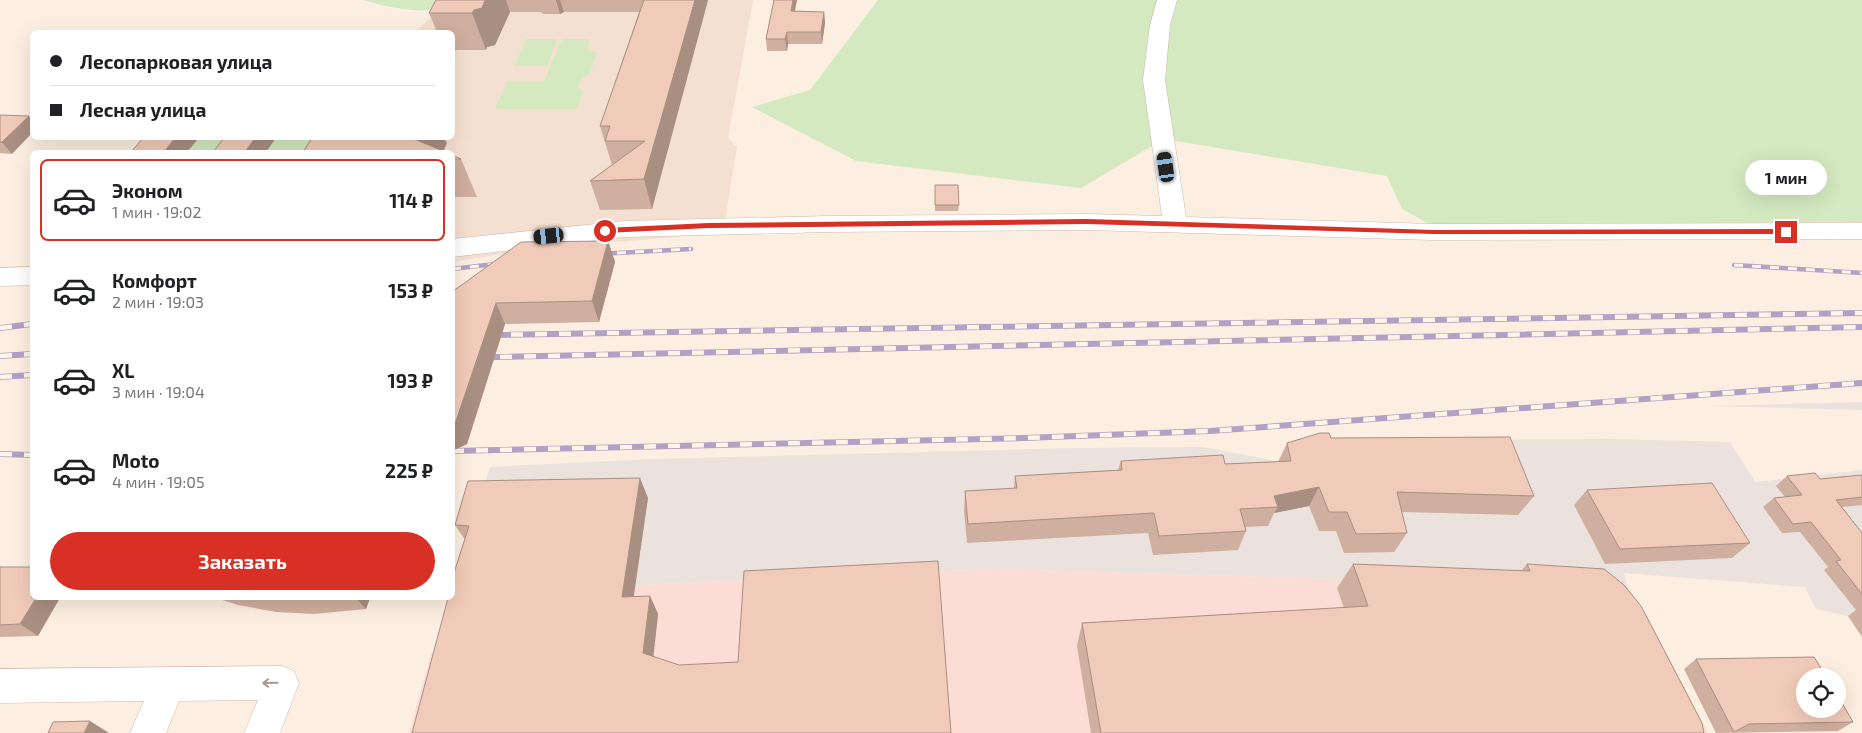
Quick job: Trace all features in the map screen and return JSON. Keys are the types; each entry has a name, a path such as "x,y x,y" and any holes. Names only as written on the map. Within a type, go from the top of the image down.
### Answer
{"street":[{"path":"1167,0 1160,25 1154,80 1174,225"},
{"path":"455,248 567,234 692,226 1087,222 1444,232 1862,231"},
{"path":"0,277 30,276"},
{"path":"0,686 282,683 262,733"},
{"path":"148,733 169,684"}],"shaded area":[{"path":"447,0 753,0 728,138 737,147 723,233 533,249 455,262 455,150 342,150 349,140 455,140 455,30 418,30"},
{"path":"1862,402 1862,410 1708,406"},
{"path":"1608,439 1730,442 1755,482 1862,470 1862,615 1848,616 1816,609 1805,587 1624,573 1629,594 1576,586 995,569 635,585 648,498 480,500 490,467 654,459 1076,448 1202,447 1277,461 1286,460 1315,441"},
{"path":"648,498 635,585 995,569 1576,586 1629,594 1649,620 1708,733 409,733 431,654"}],"green space":[{"path":"363,0 445,0 437,8 411,10 389,7"},
{"path":"878,0 1862,0 1862,222 1431,225 1402,209 1387,176 1164,139 1081,188 856,161 752,107 810,90"},
{"path":"526,39 558,39 547,66 514,66"},
{"path":"562,39 590,39 587,48 597,53 590,74 581,79 578,86 583,92 577,109 495,109 507,82 544,82"},
{"path":"165,140 236,140 229,150 183,150"},
{"path":"268,140 319,140 312,150 266,150"}],"building":[{"path":"436,0 485,0 482,8 474,10 472,13 429,13"},
{"path":"644,0 695,0 644,179 590,181 645,141 605,141 610,126 600,126"},
{"path":"774,0 793,0 791,11 824,12 821,32 787,32 785,39 766,39"},
{"path":"0,115 29,116 0,142"},
{"path":"141,140 173,140 166,150 133,150"},
{"path":"222,140 254,140 246,150 215,150"},
{"path":"311,140 416,140 441,150 304,150"},
{"path":"935,185 958,185 959,205 935,205"},
{"path":"608,241 592,301 496,303 455,424 455,290 521,242"},
{"path":"1320,433 1329,433 1331,438 1510,437 1534,496 1397,492 1407,533 1356,534 1347,512 1329,512 1319,487 1274,496 1278,507 1240,509 1246,531 1159,536 1154,513 968,524 965,491 1017,488 1015,476 1122,470 1121,461 1223,455 1225,464 1291,461 1287,443"},
{"path":"1815,473 1820,479 1862,475 1862,497 1836,500 1862,533 1862,594 1836,561 1841,560 1811,522 1793,524 1774,498 1802,495 1787,476"},
{"path":"640,478 622,597 650,596 643,653 679,665 738,662 744,571 938,561 951,733 412,733 447,600 455,600 455,570 469,526 455,525 468,481"},
{"path":"1712,483 1750,543 1620,549 1587,490"},
{"path":"1353,564 1530,571 1527,564 1604,569 1624,585 1641,606 1702,723 1704,733 1101,733 1082,623 1368,606"},
{"path":"0,567 30,567 30,600 35,600 20,624 0,625"},
{"path":"1814,657 1821,668 1796,668 1796,718 1846,718 1846,710 1853,722 1749,724 1734,732 1696,659"},
{"path":"90,721 84,733 48,733 53,722"}],"railway":[{"path":"599,254 691,249"},
{"path":"455,269 504,263"},
{"path":"1734,265 1862,273"},
{"path":"487,335 1862,313"},
{"path":"0,328 30,324"},
{"path":"455,358 1862,327"},
{"path":"0,356 30,354"},
{"path":"0,377 30,375"},
{"path":"455,451 1024,438 1210,431 1862,383"},
{"path":"0,454 30,455"}],"route":[{"path":"605,231 709,226 1087,222 1434,232 1786,232"}]}
